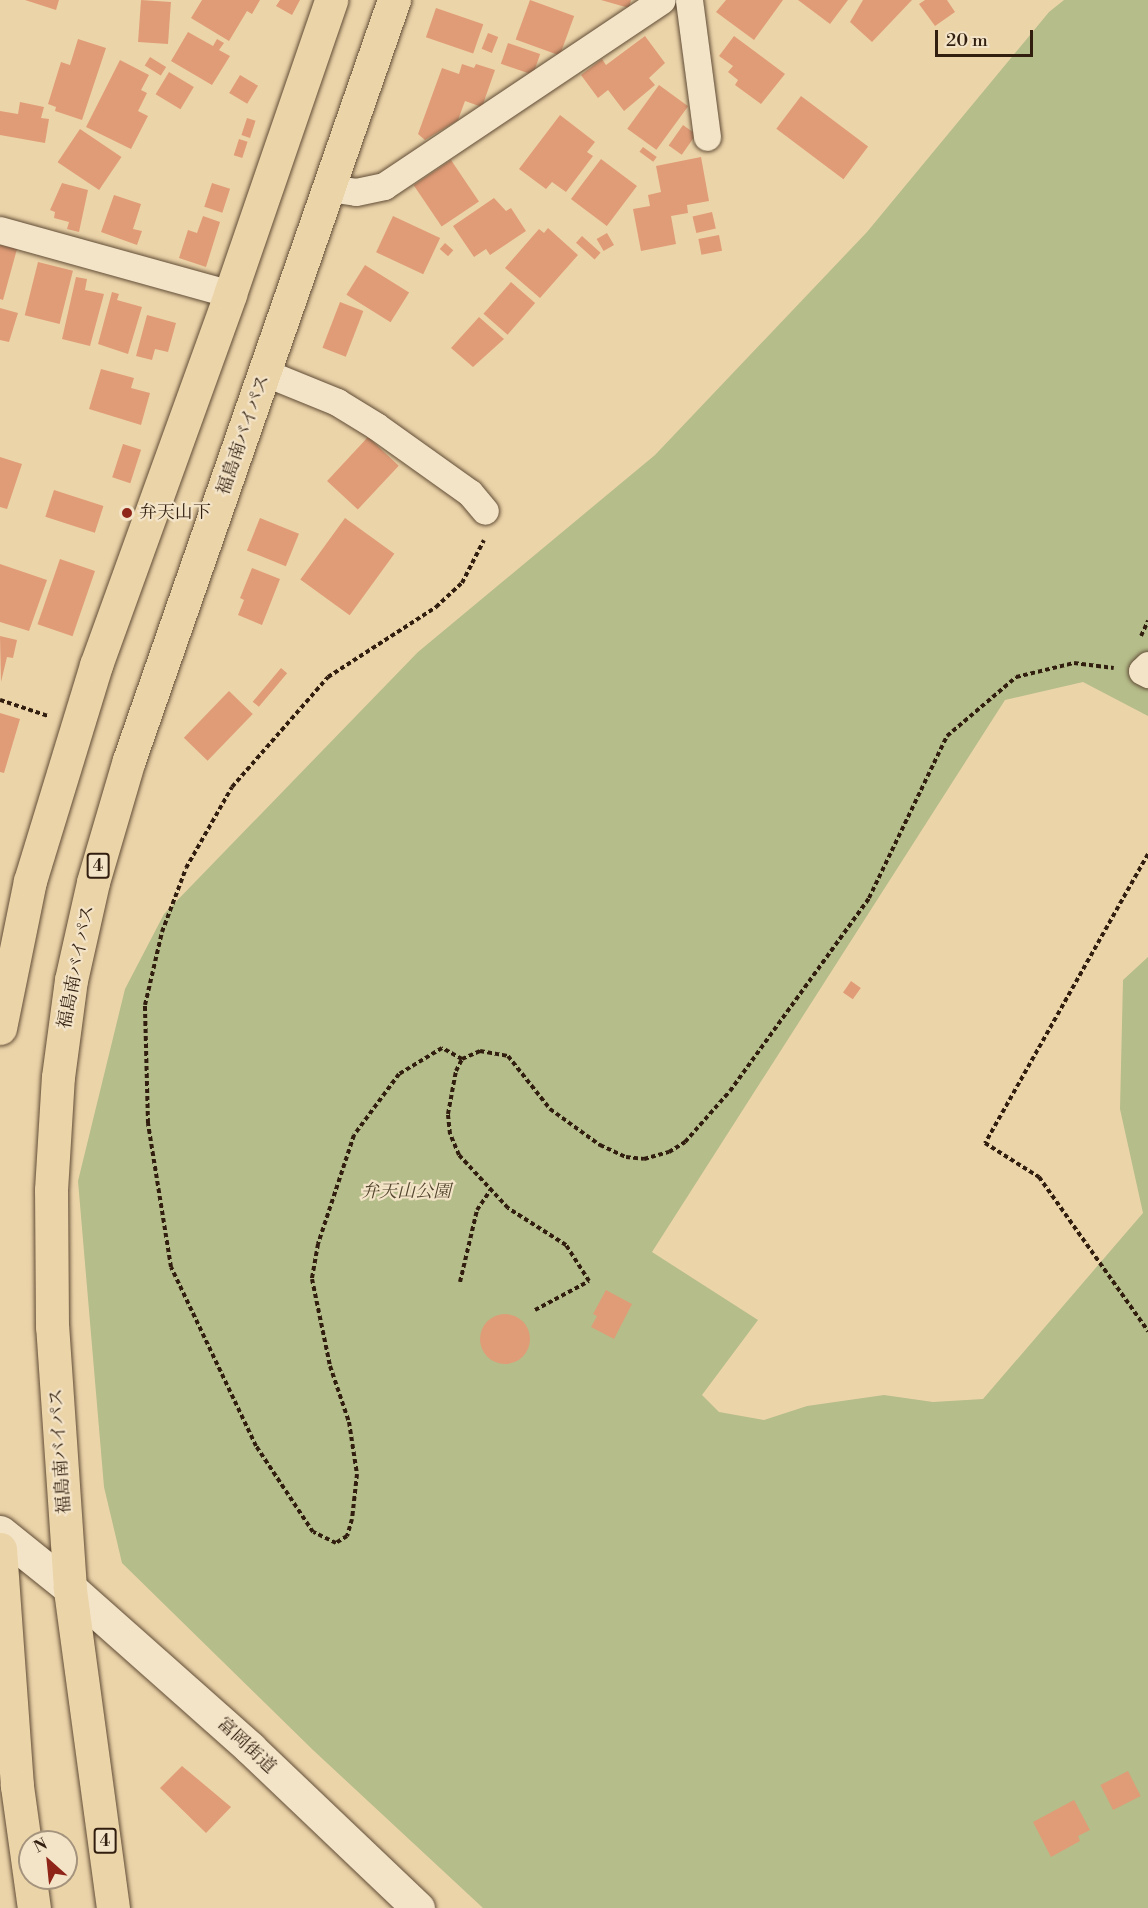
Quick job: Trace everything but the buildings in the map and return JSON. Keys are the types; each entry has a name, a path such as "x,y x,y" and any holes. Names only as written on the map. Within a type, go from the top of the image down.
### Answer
{"highway":[{"path":"0,1028 30,881 77,726 331,0"},
{"name":"福島南バイパス","path":"112,1908 70,1588 52,1327 51,1190 58,1077 71,980 93,882 129,760 266,373 394,0"},
{"path":"0,1549 17,1786 34,1908"}],"street":[{"path":"330,188 356,192 384,186 662,0"},
{"path":"689,0 706,137"},
{"path":"0,230 230,294"},
{"path":"266,373 337,402 376,426 470,493 485,511"},
{"name":"富岡街道","path":"0,1532 70,1588 250,1748 418,1908"}],"path":[{"path":"462,1059 442,1048 399,1074 354,1135 318,1244 312,1278 315,1297 330,1366 349,1422 357,1474 347,1536 336,1543 313,1532 256,1446 171,1267 147,1123 145,1005 162,932 186,868 232,787 328,677 436,607 462,583 484,542 488,522 485,511"},
{"path":"535,1310 589,1281 567,1245 508,1208 459,1155 450,1134 451,1089 462,1059 480,1051 508,1056 550,1109 600,1145 626,1157 644,1159 669,1152 685,1142 730,1091 869,898 947,736 999,687 1043,668 1074,663 1146,670"},
{"path":"0,700 77,726"},
{"path":"1148,854 985,1143 1040,1177 1148,1331"},
{"path":"460,1282 477,1210 490,1191"}],"green space":[{"name":"弁天山公園","path":"1064,0 1148,0 1148,716 1083,682 1005,700 652,1252 758,1320 702,1395 719,1412 764,1420 807,1406 884,1395 933,1402 983,1399 1143,1213 1120,1109 1123,980 1148,957 1148,1908 483,1908 313,1750 122,1563 104,1487 78,1181 125,989 164,914 418,652 655,455 867,232 1049,12"}],"place":[{"name":"弁天山下","path":"127,513"}]}
